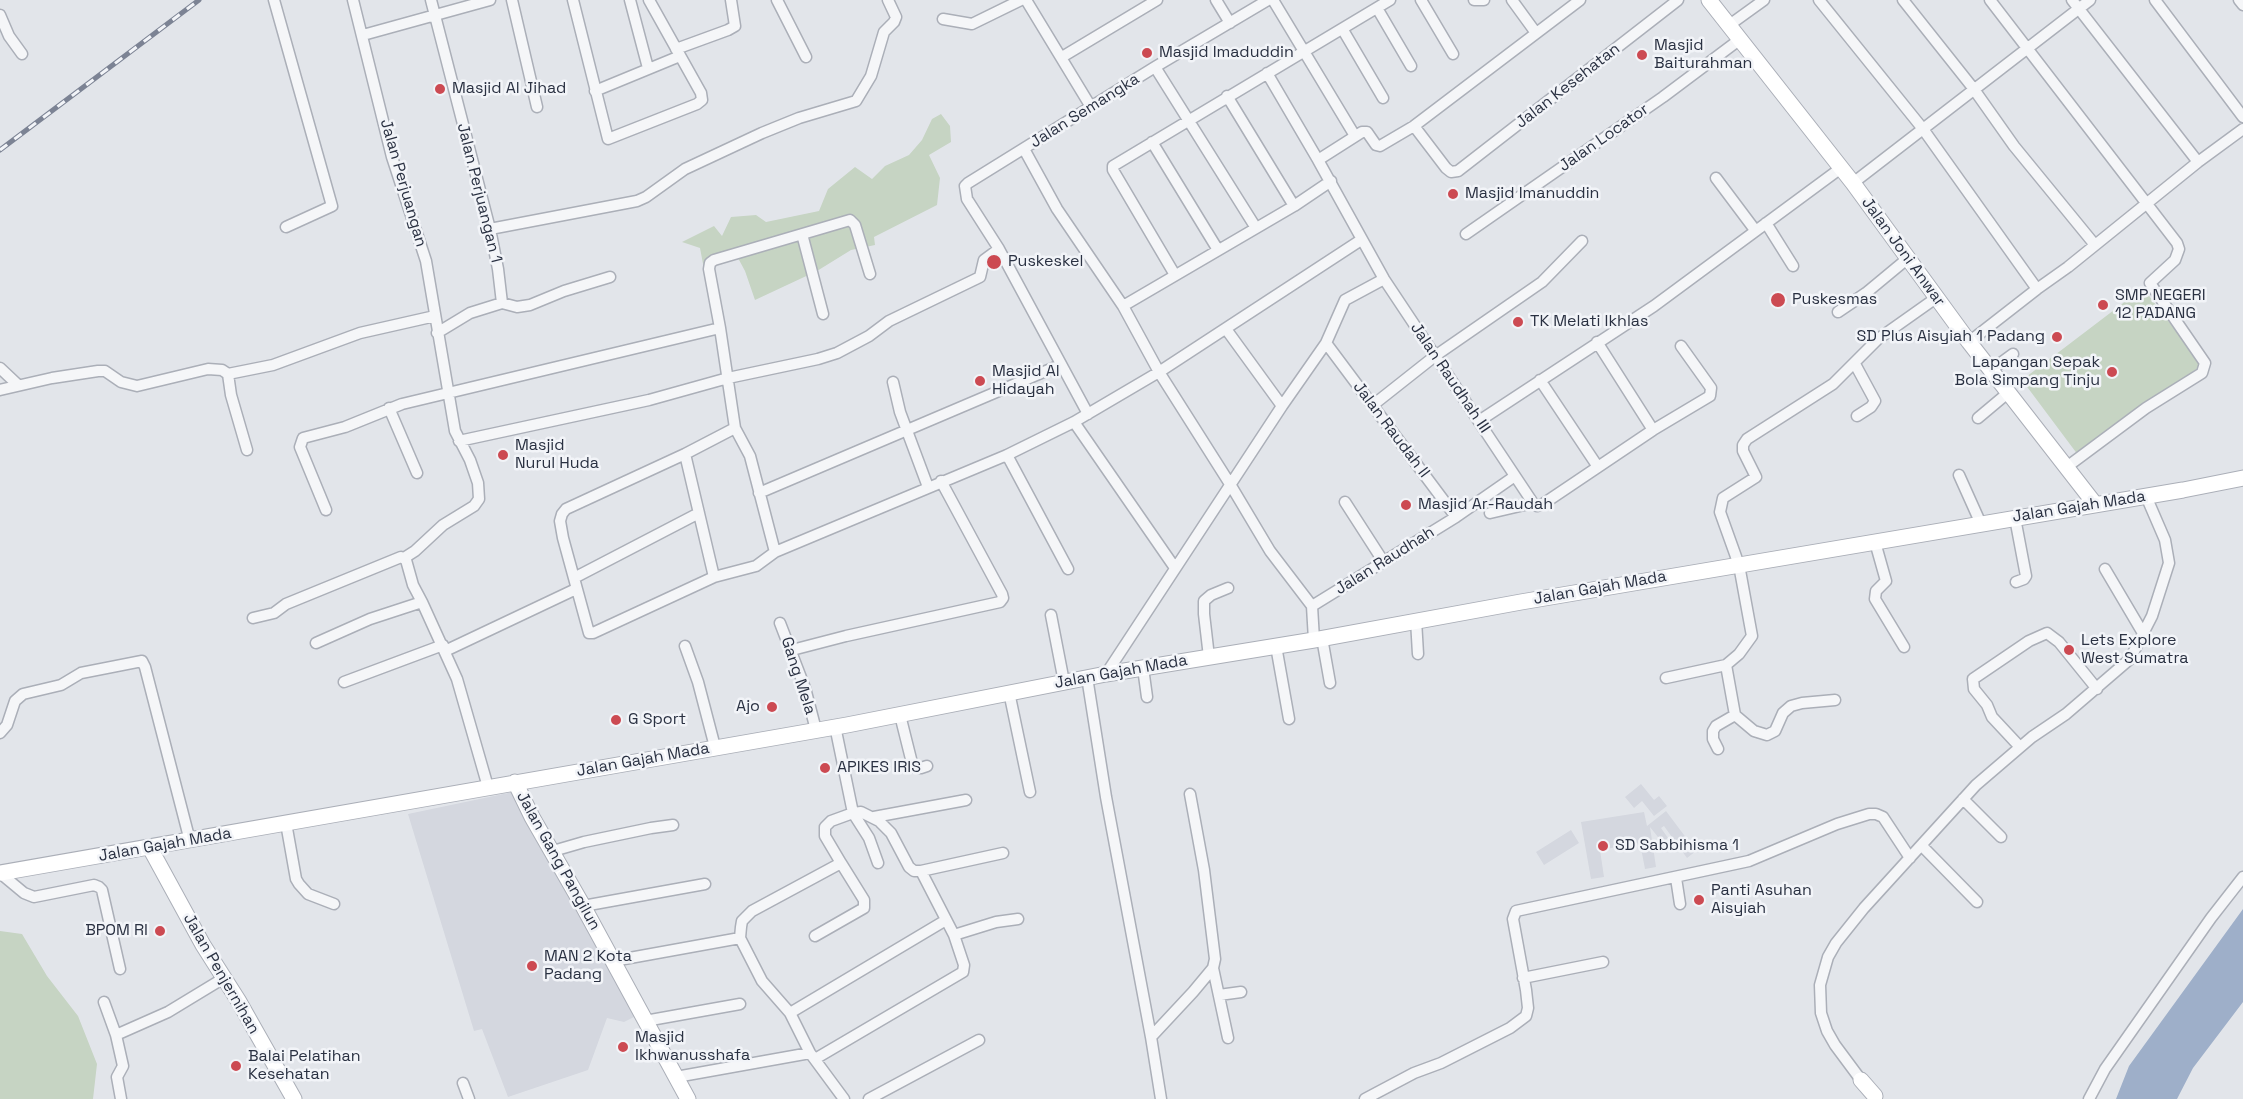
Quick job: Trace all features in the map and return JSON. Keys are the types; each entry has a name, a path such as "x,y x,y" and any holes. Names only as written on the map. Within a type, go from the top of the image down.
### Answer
{"main road":[{"name":"Jalan Joni Anwar","path":"1709,0 1842,168 1969,342 2068,466 2095,504"},
{"name":"Jalan Gajah Mada","path":"0,873 900,715 1086,677 1318,639 2243,478"},
{"name":"Jalan Gang Pangilun","path":"515,782 532,817 553,850 688,1099"},
{"name":"Jalan Penjernihan","path":"150,848 203,945 294,1099"},
{"path":"1861,1080 1876,1098"}],"street":[{"path":"274,0 332,206 286,227"},
{"name":"Jalan Perjuangan","path":"353,0 392,157 426,261 437,333 459,441 470,460 478,483 479,499 474,506 443,525 404,558"},
{"name":"Jalan Perjuangan 1","path":"431,0 490,229 502,303"},
{"path":"363,35 490,0"},
{"path":"512,0 537,106"},
{"path":"573,0 608,139 702,100 701,93 649,0"},
{"path":"630,0 648,68"},
{"path":"595,91 735,26 736,20 731,0"},
{"path":"777,0 806,57"},
{"path":"490,229 646,197 669,179 714,156 799,118 855,100 871,76 884,32 896,17 888,0"},
{"path":"943,19 972,24 1021,0"},
{"path":"1026,0 1091,107"},
{"path":"1062,57 1156,0"},
{"path":"1216,0 1230,23"},
{"name":"Jalan Semangka","path":"999,249 967,199 966,186 968,183 1268,0"},
{"path":"1273,0 1355,136"},
{"path":"1175,275 1113,170 1113,166 1390,0"},
{"path":"1421,0 1453,54"},
{"path":"1474,0 1484,0"},
{"path":"1512,0 1536,33"},
{"path":"1318,159 1365,131 1376,145 1380,146 1414,126 1580,0"},
{"name":"Jalan Kesehatan","path":"1414,126 1446,168 1451,172 1458,171 1678,0"},
{"path":"1728,26 1764,0"},
{"path":"1819,0 1923,129 2037,289"},
{"path":"1904,0 1973,88 2014,146 2095,245"},
{"path":"1990,0 2178,243 2179,249 2175,260 2150,283 2205,363 2204,371 2146,408 2068,466"},
{"path":"1853,183 1973,88 2028,49 2075,5 2090,0"},
{"path":"2156,0 2243,117"},
{"path":"2239,0 2243,5"},
{"path":"2075,5 2198,162"},
{"path":"1377,8 1411,66"},
{"path":"0,15 9,36 22,54"},
{"path":"1342,30 1383,98"},
{"name":"Jalan Locator","path":"1466,234 1663,97 1739,40"},
{"path":"1155,67 1256,228"},
{"name":"Jalan Raudhah III","path":"1266,73 1331,181 1384,279 1533,503"},
{"path":"1227,96 1294,206"},
{"path":"1969,342 2243,129"},
{"path":"1152,142 1218,250"},
{"path":"1024,149 1058,208 1123,306 1159,372 1270,551 1312,606 1330,684"},
{"path":"1479,421 1654,306 1842,168"},
{"path":"1716,178 1755,230"},
{"path":"1123,306 1294,206 1331,181"},
{"path":"775,552 750,456 735,428 709,269 710,263 848,221 853,222 870,274"},
{"path":"1766,223 1793,266"},
{"path":"802,234 823,314"},
{"path":"735,428 685,454 566,509 560,521 587,630 593,633 714,577 756,566 775,552 941,480 1007,455 1074,422 1159,372 1362,240"},
{"path":"1373,405 1435,356 1542,282 1582,241"},
{"path":"459,441 649,400 728,378 837,353 869,336 889,321 980,277 984,260 999,249 1088,414"},
{"path":"1838,312 1866,293 1907,259"},
{"path":"437,333 470,313 502,303 517,307 530,305 564,291 610,277"},
{"path":"1106,674 1174,568 1326,343 1345,300 1384,279"},
{"path":"1666,678 1726,665 1739,654 1752,636 1739,565 1720,507 1724,498 1756,477 1743,451 1743,445 1747,439 1833,384 1878,339 1936,298"},
{"path":"0,390 98,370 105,371 129,385 137,386 208,369 222,370 228,374 273,365 360,333 435,316"},
{"path":"326,510 300,447 301,439 345,427 389,408 720,328"},
{"path":"1226,329 1282,406"},
{"path":"1597,342 1653,430"},
{"name":"Jalan Raudah II","path":"1326,343 1456,517"},
{"path":"1490,513 1533,503 1537,506 1543,504 1653,430 1710,396 1711,388 1681,346"},
{"path":"1991,370 2013,354"},
{"path":"1855,364 1875,401 1871,407 1857,416"},
{"path":"759,493 1060,365"},
{"path":"0,368 18,385"},
{"path":"228,374 231,395 248,450"},
{"path":"1540,380 1598,466"},
{"path":"893,382 900,412 928,487"},
{"path":"1978,418 2009,392"},
{"path":"389,408 417,473"},
{"path":"1074,422 1174,568"},
{"path":"685,454 714,577"},
{"path":"1007,455 1068,569"},
{"path":"1959,475 1982,524"},
{"name":"Jalan Raudhah","path":"1312,606 1456,517 1515,476"},
{"path":"792,650 857,633 1000,602 1003,598 1002,594 941,480"},
{"path":"1861,1080 1827,1031 1820,1004 1821,977 1836,943 1864,908 1987,775 2097,689 2130,658 2144,634 2167,575 2169,556 2165,540 2146,496"},
{"path":"1345,502 1383,561"},
{"path":"344,682 444,648 575,583 699,513"},
{"path":"2015,518 2026,576 2016,582"},
{"path":"1875,542 1886,581 1876,591 1875,599 1904,647"},
{"path":"253,618 274,613 286,604 397,558 404,558 413,585 457,679 488,787"},
{"path":"2105,569 2144,634"},
{"path":"1209,657 1204,601 1211,595 1228,588"},
{"path":"316,643 370,619 422,602"},
{"path":"1051,615 1064,682"},
{"path":"1416,621 1418,654"},
{"name":"Gang Mela","path":"780,623 792,650 816,730"},
{"path":"2020,747 1992,717 1987,705 1974,689 1973,679 2029,640 2047,633 2059,642 2097,689"},
{"path":"685,646 698,681 716,747"},
{"path":"1276,646 1289,719"},
{"path":"0,732 7,725 15,701 23,694 60,685 76,674 142,661 190,841"},
{"path":"1726,665 1735,715 1754,732 1767,735 1775,731 1783,712 1791,706 1835,700"},
{"path":"1143,668 1147,697"},
{"path":"1086,677 1161,1099"},
{"path":"1009,693 1030,792"},
{"path":"900,715 913,767 927,766"},
{"path":"1718,748 1713,739 1713,731 1716,726 1735,715"},
{"path":"835,726 853,813 869,838 878,863"},
{"path":"1190,794 1204,870 1215,953 1213,968 1228,1038"},
{"path":"1963,799 2001,837"},
{"path":"874,817 966,800"},
{"path":"816,936 864,908 864,900 828,842 825,827 831,821 853,813 874,817 891,833 909,867 914,871 1003,853"},
{"path":"1365,1099 1521,1022 1526,1016 1528,1008 1513,919 1516,911 1749,861 1837,824 1869,814 1883,817 1910,858"},
{"path":"286,823 296,879 308,894 334,904"},
{"path":"553,850 591,840 673,825"},
{"path":"1922,846 1977,902"},
{"path":"842,863 752,911 742,921 740,938 767,988 790,1013 813,1056 844,1099"},
{"path":"676,1077 813,1056 963,972 964,965 954,935 921,871"},
{"path":"0,873 24,893 34,897 94,885 99,887 102,890 120,969"},
{"path":"2088,1099 2104,1069 2211,918 2243,877"},
{"path":"1676,878 1680,904"},
{"path":"583,906 705,884"},
{"path":"954,935 996,922 1018,919"},
{"path":"790,1013 946,920"},
{"path":"613,961 740,938"},
{"path":"1523,978 1603,962"},
{"path":"1151,1037 1213,968"},
{"path":"116,1035 168,1012 224,978"},
{"path":"1220,995 1241,992"},
{"path":"104,1002 116,1035 123,1066 117,1077 121,1099"},
{"path":"645,1021 740,1004"},
{"path":"869,1099 979,1040"},
{"path":"463,1083 469,1099"}],"shaded area":[{"name":"SD Sabbihisma 1","path":"1641,784 1654,800 1659,796 1667,806 1654,816 1642,801 1634,808 1625,797"},
{"name":"MAN 2 Kota Padang","path":"513,792 638,1015 624,1022 607,1018 588,1070 508,1097 482,1029 474,1031 408,814"},
{"name":"SD Sabbihisma 1","path":"1666,811 1696,851 1687,858 1664,826 1661,828 1668,838 1662,842 1650,827 1656,867 1645,869 1640,843 1600,850 1604,877 1591,879 1581,822 1644,812 1647,826"},
{"name":"SD Sabbihisma 1","path":"1571,830 1579,843 1544,865 1536,852"}],"green space":[{"path":"941,114 950,126 951,142 929,155 940,178 937,205 874,237 875,245 851,250 817,271 755,300 738,258 704,269 700,248 682,242 714,226 722,236 731,217 756,215 766,222 819,211 828,189 855,167 872,179 885,166 909,155 922,140 932,119"},
{"name":"Lapangan Sepak Bola Simpang Tinju","path":"2143,288 2202,365 2078,455 2022,380"},
{"path":"0,931 22,934 47,976 78,1016 97,1064 93,1099 0,1099"}],"water":[{"path":"2243,909 2243,1002 2193,1068 2177,1099 2116,1099 2129,1066"}],"railway":[{"path":"0,150 199,0"}],"place":[{"name":"Masjid Imaduddin","path":"1147,53"},
{"name":"Masjid Baiturahman","path":"1642,55"},
{"name":"Masjid Al Jihad","path":"440,89"},
{"name":"Masjid Imanuddin","path":"1453,194"},
{"name":"Puskeskel","path":"994,262"},
{"name":"Puskesmas","path":"1778,300"},
{"name":"SMP NEGERI 12 PADANG","path":"2103,305"},
{"name":"TK Melati Ikhlas","path":"1518,322"},
{"name":"SD Plus Aisyiah 1 Padang","path":"2057,337"},
{"name":"Lapangan Sepak Bola Simpang Tinju","path":"2112,372"},
{"name":"Masjid Al Hidayah","path":"980,381"},
{"name":"Masjid Nurul Huda","path":"503,455"},
{"name":"Masjid Ar-Raudah","path":"1406,505"},
{"name":"Lets Explore West Sumatra","path":"2069,650"},
{"name":"Ajo","path":"772,707"},
{"name":"G Sport","path":"616,720"},
{"name":"APIKES IRIS","path":"825,768"},
{"name":"SD Sabbihisma 1","path":"1603,846"},
{"name":"Panti Asuhan Aisyiah","path":"1699,900"},
{"name":"BPOM RI","path":"160,931"},
{"name":"MAN 2 Kota Padang","path":"532,966"},
{"name":"Masjid Ikhwanusshafa","path":"623,1047"},
{"name":"Balai Pelatihan Kesehatan","path":"236,1066"}]}
